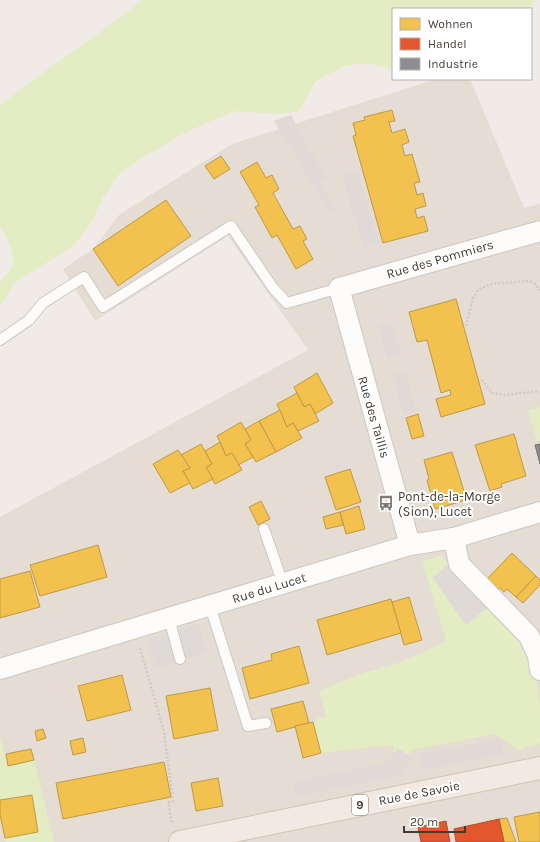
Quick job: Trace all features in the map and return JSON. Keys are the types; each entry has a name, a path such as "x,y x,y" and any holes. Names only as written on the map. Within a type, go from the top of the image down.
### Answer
{"main road":[{"name":"Rue de Savoie","path":"177,835 540,768"}],"street":[{"name":"Rue des Pommiers","path":"340,288 540,231"},
{"name":"Rue des Taillis","path":"340,288 410,545"},
{"name":"Rue du Lucet","path":"0,669 410,545 454,538 540,512"},
{"path":"454,538 459,564 529,636 538,656 540,670"}],"lane":[{"path":"0,340 28,320 43,303 84,277 103,307 231,226 273,288 287,303 340,288"},
{"path":"264,529 283,584"},
{"path":"210,606 248,726 266,723"},
{"path":"169,618 180,659"}],"path":[{"path":"466,326 473,298 478,290 491,284 529,280 534,282 540,290"},
{"path":"482,380 492,393 505,395 540,391"},
{"path":"134,628 164,732 173,801 168,803 177,835"}],"shaded area":[{"path":"433,80 470,80 524,208 540,204 540,842 0,842 0,517 308,350 228,236 95,321 63,269 93,249 120,214 232,144"},
{"path":"291,115 326,179 320,182 335,208 329,211 274,121"},
{"path":"358,171 379,243 364,248 342,175"},
{"path":"392,322 401,355 387,359 378,325"},
{"path":"405,372 416,411 403,415 392,375"},
{"path":"449,564 489,606 466,625 433,578"},
{"path":"199,624 207,653 156,668 147,639"},
{"path":"500,739 503,754 423,770 419,755"},
{"path":"398,748 412,758 399,776 296,797 293,782 388,762"}],"green space":[{"path":"143,0 537,0 528,8 392,8 392,70 368,63 343,66 315,82 298,112 277,114 236,111 179,136 142,158 119,174 102,199 91,223 73,246 13,284 0,307 0,281 11,269 13,259 6,235 0,226 0,105"},
{"path":"540,407 540,441 537,442 528,410"},
{"path":"440,556 449,564 433,578 466,625 489,606 522,640 536,676 540,707 539,744 519,750 495,734 412,750 406,758 394,752 393,746 380,746 321,753 313,722 318,720 317,718 326,716 319,691 360,674 401,662 446,641 422,561"},
{"path":"0,736 8,766 34,760 54,842 6,842 0,800"}],"building: Wohnen":[{"path":"392,110 395,121 389,122 392,133 405,129 409,142 402,145 405,156 412,154 420,182 414,183 417,195 423,193 426,206 415,209 417,218 424,216 428,231 383,243 353,136 356,135 353,123 365,120 364,117"},
{"path":"221,156 230,169 214,179 205,166"},
{"path":"257,162 266,178 272,175 279,189 273,193 293,229 300,226 307,239 303,241 313,259 296,269 277,235 272,238 255,207 259,205 240,172"},
{"path":"166,200 191,236 118,286 93,249"},
{"path":"456,299 485,404 441,417 436,399 451,395 450,390 441,393 427,340 417,342 409,312"},
{"path":"317,373 333,403 315,414 310,404 304,407 294,387"},
{"path":"297,393 304,407 310,404 319,421 298,431 293,423 287,427 277,404"},
{"path":"280,410 287,427 293,423 302,438 276,452 259,421"},
{"path":"418,414 424,436 412,439 406,418"},
{"path":"259,421 276,452 256,462 245,444 251,440 245,429"},
{"path":"241,422 251,440 245,444 253,457 238,465 232,453 226,456 217,436"},
{"path":"514,434 526,476 501,484 502,487 490,491 475,445"},
{"path":"220,442 226,456 232,453 242,470 215,484 206,467 212,464 205,451"},
{"path":"201,444 212,464 206,467 213,479 193,489 183,471 190,468 181,455"},
{"path":"178,450 190,468 183,471 190,483 170,493 153,464"},
{"path":"452,452 464,491 467,490 470,499 435,509 427,480 429,479 424,460"},
{"path":"350,469 361,502 336,510 325,477"},
{"path":"261,501 270,519 258,525 249,507"},
{"path":"359,506 365,529 346,534 340,512"},
{"path":"340,512 343,525 326,529 323,517"},
{"path":"98,545 107,577 40,596 30,565"},
{"path":"512,553 536,576 516,597 507,589 504,592 500,588 498,589 487,579"},
{"path":"30,571 40,607 0,618 0,579"},
{"path":"536,576 540,580 540,585 523,603 516,597"},
{"path":"409,597 422,640 404,645 392,602"},
{"path":"391,599 401,633 327,655 317,620"},
{"path":"299,646 309,683 250,699 242,668 272,660 271,654"},
{"path":"122,675 131,710 87,721 78,686"},
{"path":"210,688 218,730 174,739 166,696"},
{"path":"303,701 309,723 277,732 271,709"},
{"path":"313,722 321,753 303,758 295,726"},
{"path":"43,729 46,738 37,741 35,731"},
{"path":"83,738 86,752 73,755 70,741"},
{"path":"31,749 34,760 8,766 6,754"},
{"path":"164,762 171,797 63,819 56,783"},
{"path":"218,778 223,806 196,811 191,783"},
{"path":"32,795 38,832 5,838 0,814 0,800"},
{"path":"540,812 540,842 519,842 514,817"},
{"path":"507,818 516,842 504,842 499,819"}],"building: Handel":[{"path":"499,819 504,842 456,842 454,829"},
{"path":"446,821 450,842 421,842 418,827"}],"building: Industrie":[{"path":"540,444 540,464 535,445"}],"place":[{"name":"Pont-de-la-Morge (Sion), Lucet","path":"386,503"}]}
